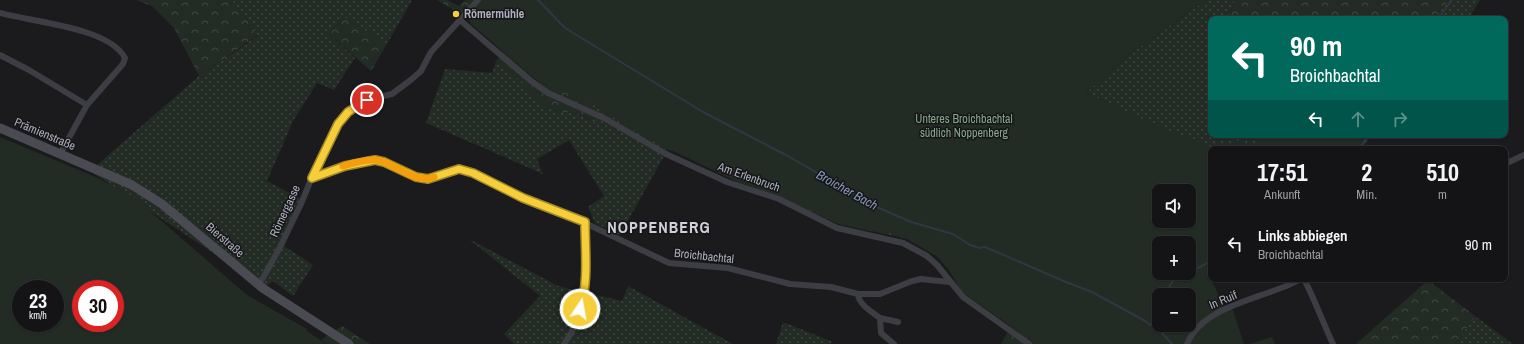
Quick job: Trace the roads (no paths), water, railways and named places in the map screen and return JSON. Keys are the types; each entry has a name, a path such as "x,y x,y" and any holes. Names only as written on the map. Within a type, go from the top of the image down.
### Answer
{"main road":[{"name":"Prämienstraße","path":"0,128 81,162"},
{"name":"Bierstraße","path":"81,162 126,182 162,204 258,284 349,344"}],"street":[{"name":"Römergasse","path":"258,284 263,278 279,249 302,204 312,178 338,124 348,112 367,100 392,94 412,79 421,71 432,52 478,0"},
{"path":"0,13 86,32 121,51 125,58 123,64 87,105 60,154"},
{"name":"Am Erlenbruch","path":"461,21 531,81 548,92 591,112 660,151 712,176 779,199 837,228 903,243 928,256 938,264 950,282 963,297 1029,344"},
{"path":"0,55 29,70 87,105"},
{"path":"1508,163 1524,155"},
{"name":"Broichbachtal","path":"312,178 345,166 375,160 384,162 416,177 428,179 459,169 473,173 523,198 585,222 669,263 728,268 790,284 831,287 858,294 880,294 912,281 921,279 950,282"},
{"path":"564,344 577,321 584,297 586,272 585,222"},
{"name":"In Ruif","path":"1187,344 1197,327 1210,316 1230,307 1285,288 1296,282"},
{"path":"1306,282 1333,344"},
{"path":"858,294 858,300 880,318 898,322"},
{"path":"880,318 881,333 894,344"}],"waterway":[{"name":"Broicher Bach","path":"538,0 565,28 703,112 786,155 877,207 911,222 953,234 970,245 980,248 985,247 1092,292 1145,321 1162,333 1172,344"},
{"path":"1440,16 1452,0"},
{"path":"1361,146 1367,138"},
{"path":"1196,269 1208,263"},
{"path":"1168,288 1174,280"}],"place":[{"name":"Römermühle","path":"456,14"}],"district":[{"name":"NOPPENBERG","path":"659,227"}],"park label":[{"name":"Unteres Broichbachtal südlich Noppenberg","path":"964,126"}]}
